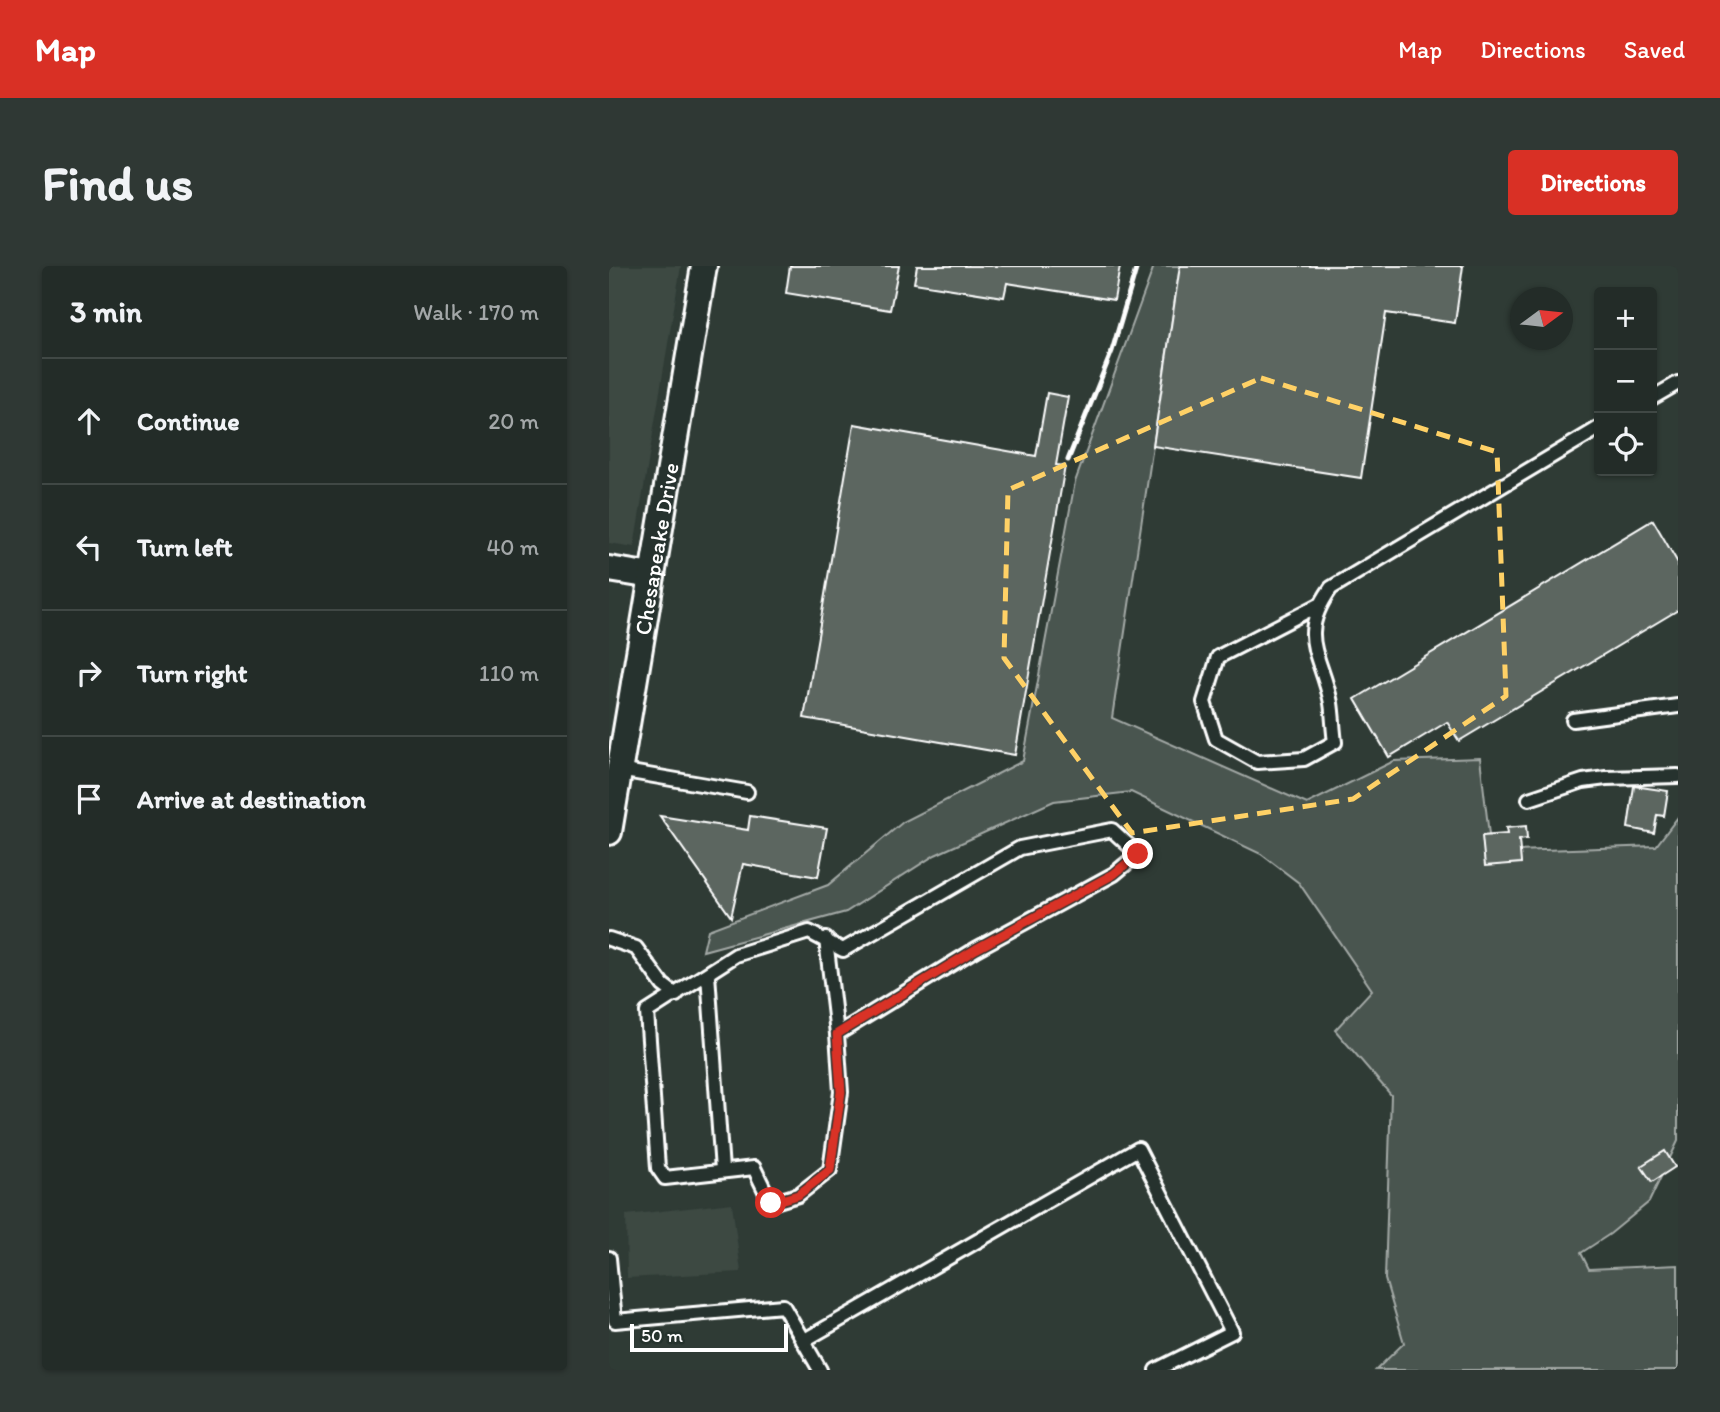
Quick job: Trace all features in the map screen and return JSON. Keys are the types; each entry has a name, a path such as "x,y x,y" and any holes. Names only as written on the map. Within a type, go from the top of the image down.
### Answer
{"street":[{"name":"Chesapeake Drive","path":"609,832 704,266"},
{"path":"609,569 652,576"}],"lane":[{"path":"1657,395 1678,383"},
{"path":"1319,605 1218,657 1203,702 1216,738 1257,762 1304,759 1335,742 1331,703 1317,661 1311,629 1319,605 1331,588 1594,431"},
{"path":"1573,720 1678,706"},
{"path":"619,770 747,792"},
{"path":"1529,799 1583,781 1678,776"},
{"path":"826,939 841,1092 830,1170 798,1195 771,1203 754,1168 665,1178 658,1168 647,1012 736,955 809,932 826,939 843,950 1020,848 1111,830 1138,854 1114,874 976,949 837,1034"},
{"path":"609,939 636,948 663,985 676,995"},
{"path":"708,974 722,1170"},
{"path":"803,1340 1138,1150 1232,1332 1156,1370"},
{"path":"609,1258 615,1321 783,1306 820,1370"}],"highlighted area":[{"path":"1261,378 1497,452 1506,696 1353,799 1132,833 1004,658 1008,490"}],"shaded area":[{"path":"609,266 681,266 634,547 609,543"},
{"path":"1154,266 1180,266 1112,718 1307,804 1394,761 1480,758 1491,852 1656,846 1678,817 1678,1141 1649,1202 1610,1234 1581,1253 1589,1269 1678,1265 1678,1370 1376,1370 1404,1343 1385,1279 1391,1095 1335,1030 1372,990 1299,883 1261,854 1131,792 1054,801 935,855 846,912 703,951 708,930 828,885 903,822 1023,761 1075,482"},
{"path":"732,1203 741,1272 627,1278 626,1215"}],"building":[{"path":"790,266 899,266 890,310 786,293"},
{"path":"917,266 1120,266 1114,300 1007,283 1004,297 914,283"},
{"path":"1180,266 1463,266 1455,323 1386,313 1361,478 1153,446"},
{"path":"1047,393 1068,397 1056,465 1065,466 1015,755 804,718 854,424 1036,456"},
{"path":"1653,520 1678,563 1678,610 1459,741 1447,722 1389,757 1355,699"},
{"path":"1634,786 1668,791 1664,816 1657,815 1654,833 1628,828"},
{"path":"660,816 748,830 750,816 827,828 818,877 743,864 731,917"},
{"path":"1526,826 1527,839 1519,840 1521,863 1485,866 1482,836 1507,834 1506,828"},
{"path":"1665,1151 1675,1167 1652,1182 1641,1166"}],"railway":[{"path":"1068,460 1112,351 1137,266"}],"route":[{"path":"771,1203 798,1195 830,1170 841,1092 837,1034 976,949 1114,874 1138,854"}]}
